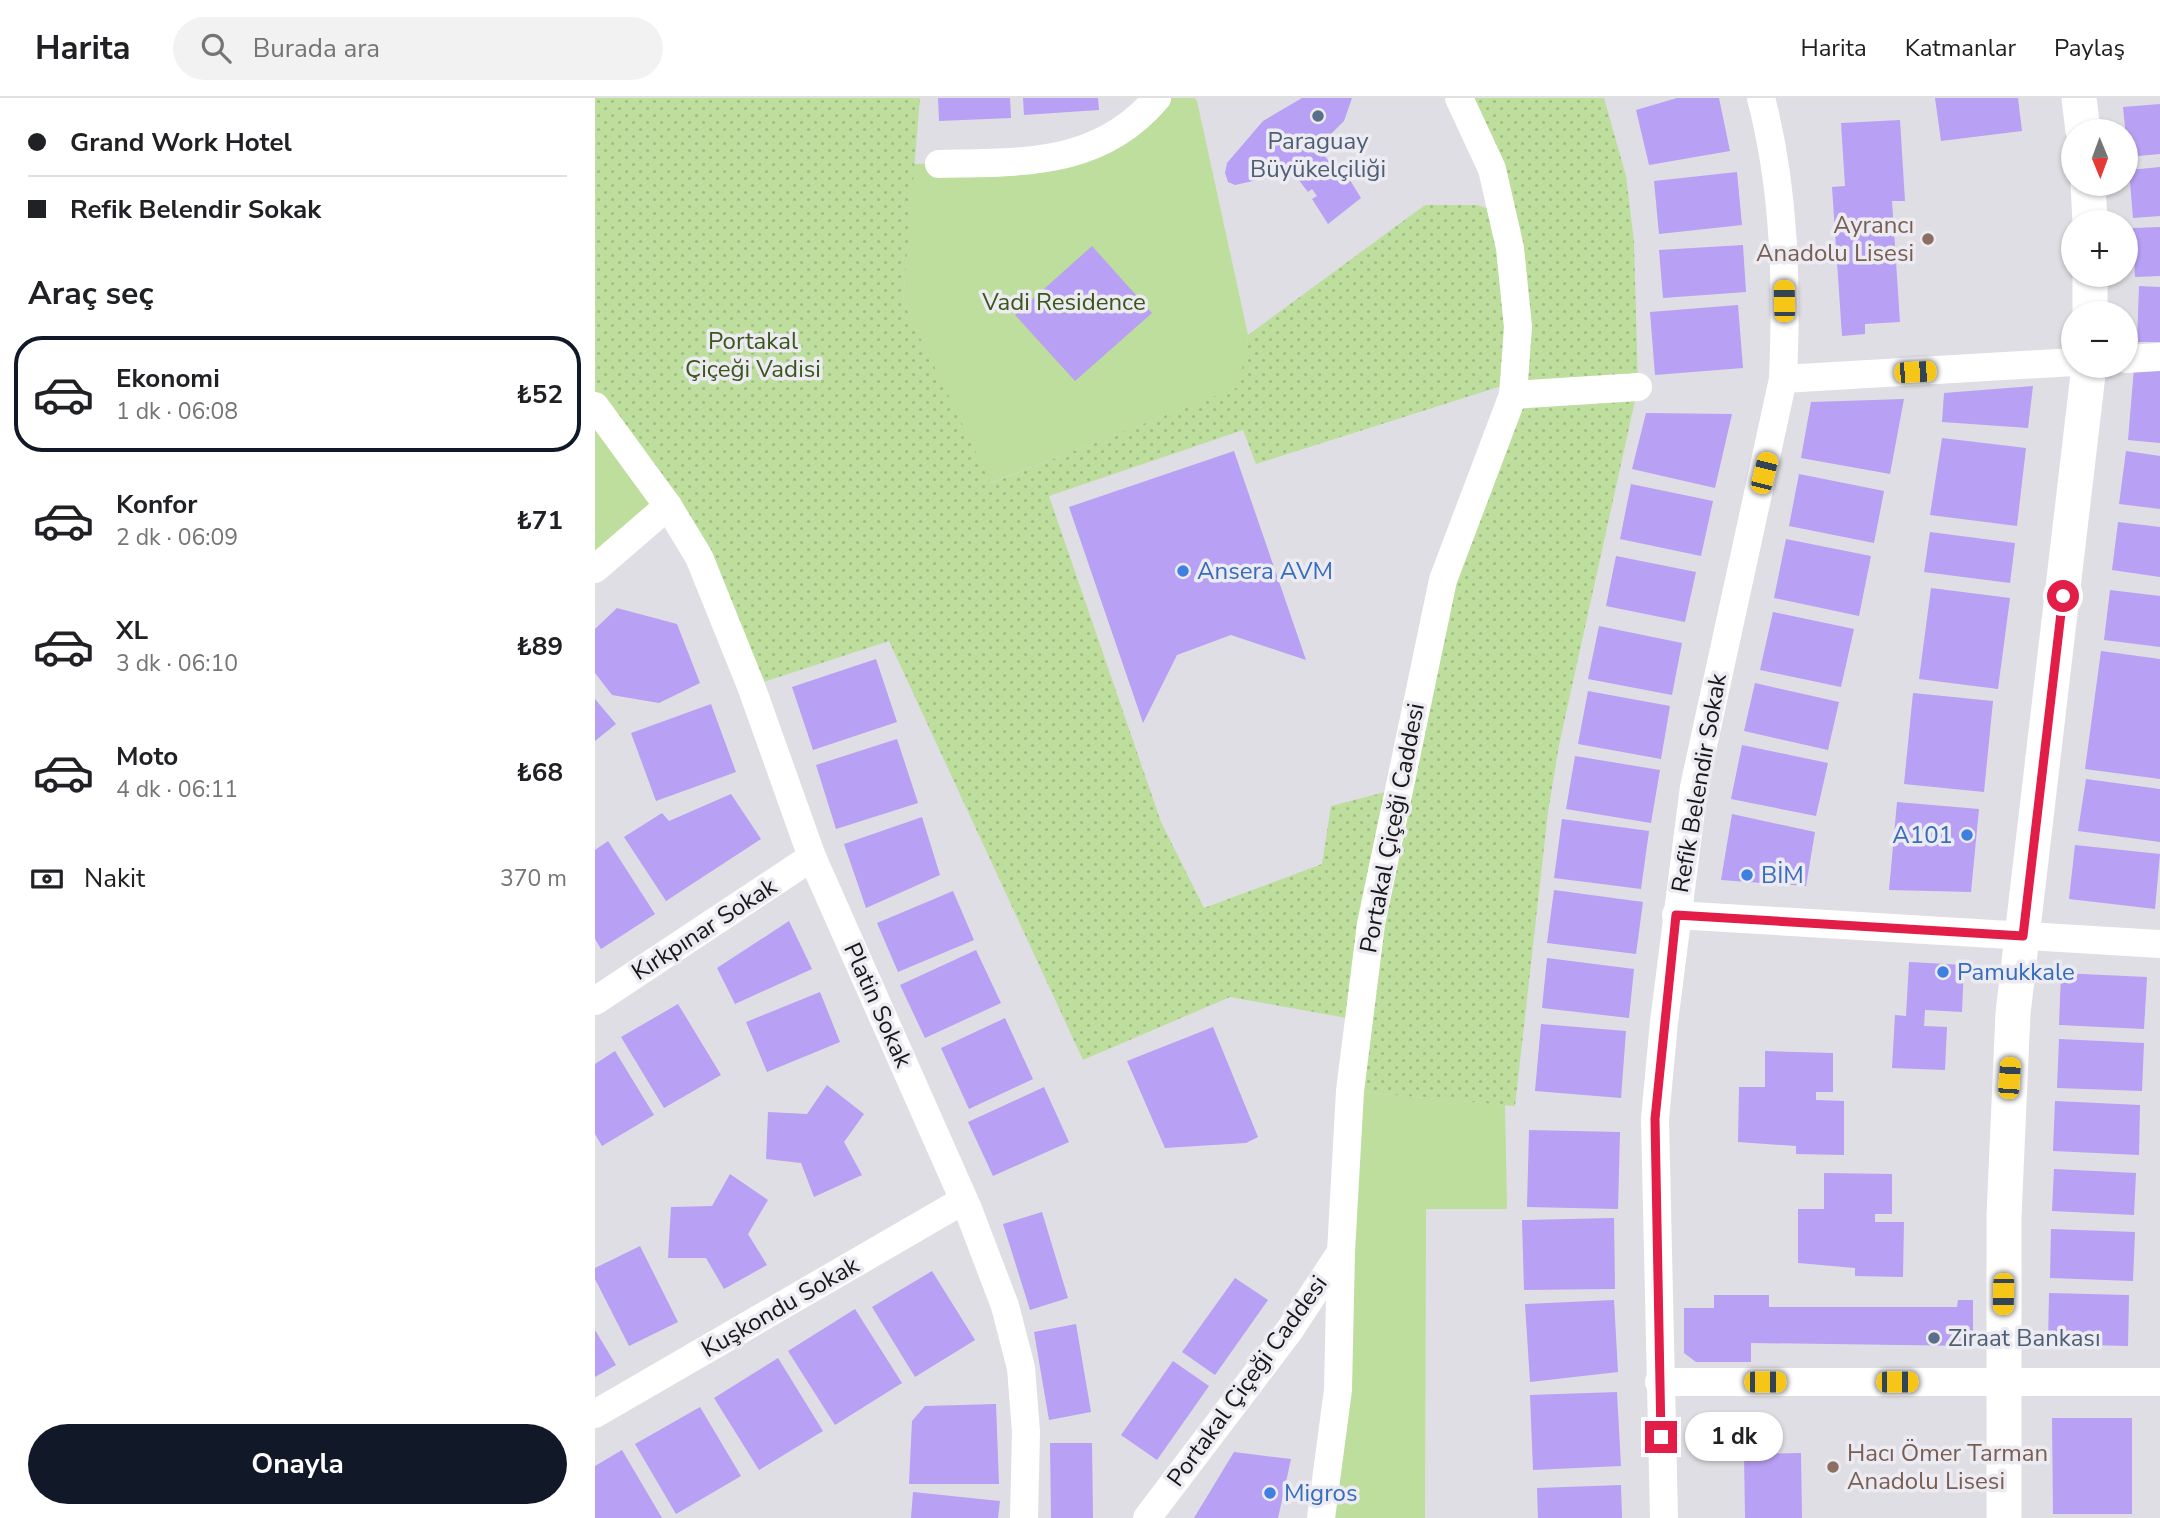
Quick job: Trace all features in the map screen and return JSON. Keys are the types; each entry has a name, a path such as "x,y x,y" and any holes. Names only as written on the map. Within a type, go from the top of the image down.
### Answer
{"main road":[{"path":"2079,98 2082,119"},
{"path":"2004,1518 2003,1382 2009,1078 2088,378"}],"street":[{"path":"939,164 1042,161 1085,149 1114,136 1140,119 1157,98"},
{"name":"Portakal Çiçeği Caddesi","path":"1147,1518 1289,1331 1341,1252 1350,1091 1371,923 1400,776 1443,580 1513,395 1518,327 1510,248 1492,169 1459,98"},
{"name":"Refik Belendir Sokak","path":"1664,1518 1655,1119 1676,915 1694,787 1783,379 1785,323 1779,185 1761,98"},
{"path":"2138,358 2160,357"},
{"path":"1783,379 2061,363"},
{"path":"1513,395 1638,387"},
{"name":"Platin Sokak","path":"595,406 668,506 699,557 751,685 812,857 964,1200 1005,1306 1021,1368 1026,1432 1024,1518"},
{"path":"595,569 668,506"},
{"name":"Kırkpınar Sokak","path":"595,1001 812,857"},
{"path":"1676,915 2160,944"},
{"name":"Kuşkondu Sokak","path":"595,1414 964,1200"},
{"path":"1321,1518 1338,1390 1341,1252"},
{"path":"1659,1382 2160,1382"}],"green space":[{"name":"Portakal Çiçeği Vadisi","path":"595,98 920,98 903,302 991,483 1239,387 1248,335 1425,205 1477,205 1505,214 1460,98 1604,98 1626,176 1634,242 1638,387 1559,745 1548,812 1515,1106 1350,1091 1358,1020 1230,997 1083,1060 889,641 751,686 699,557 595,406","holes":["1514,382 1397,789 1331,806 1322,864 1204,908 1161,822 1049,496 1243,430 1256,464"]},
{"name":"Vadi Residence","path":"1157,98 1195,98 1197,101 1248,335 1240,387 990,483 903,302 914,164 1042,161"},
{"path":"595,407 668,506 595,569"},
{"path":"1350,1091 1505,1105 1507,1209 1426,1209 1425,1518 1321,1518"}],"building":[{"path":"938,98 1010,98 1011,118 939,121"},
{"path":"1023,98 1098,98 1099,110 1024,115"},
{"path":"1302,98 1352,98 1344,121 1317,148 1339,172 1336,175 1341,183 1348,177 1361,198 1328,224 1312,199 1317,196 1312,189 1308,192 1288,166 1271,177 1235,185 1228,182 1225,173 1227,163 1263,121"},
{"path":"1677,98 1719,98 1730,151 1649,165 1636,110"},
{"path":"1935,98 2018,98 2022,131 1941,141"},
{"path":"2160,104 2160,154 2139,156 2139,119 2124,119 2123,107"},
{"path":"1900,120 1905,201 1892,201 1900,322 1865,324 1865,334 1842,336 1832,187 1845,186 1841,123"},
{"path":"2160,167 2160,216 2138,218 2138,210 2132,210 2131,196 2139,196 2139,169"},
{"path":"1737,172 1742,225 1659,234 1654,181"},
{"path":"2160,227 2160,276 2138,277 2138,228"},
{"path":"1743,245 1746,292 1663,298 1659,250"},
{"path":"1092,246 1152,313 1075,381 1015,315"},
{"path":"2139,286 2160,287 2160,342 2138,342"},
{"path":"1738,305 1743,368 1655,375 1650,312"},
{"path":"2138,368 2160,370 2160,443 2128,440 2133,378 2138,378"},
{"path":"2033,386 2028,428 1942,422 1944,393"},
{"path":"1904,399 1890,474 1801,458 1811,402"},
{"path":"1646,413 1732,414 1715,488 1632,469"},
{"path":"1942,438 2026,448 2017,526 1930,515"},
{"name":"Ansera AVM","path":"1234,451 1306,660 1231,635 1177,655 1143,723 1069,507"},
{"path":"2126,451 2160,456 2160,509 2119,504"},
{"path":"1799,474 1884,491 1874,543 1789,526"},
{"path":"1631,484 1713,501 1701,556 1620,539"},
{"path":"2118,522 2160,527 2160,577 2112,570"},
{"path":"1930,532 2015,543 2010,583 1924,572"},
{"path":"1786,539 1871,556 1859,616 1774,598"},
{"path":"1616,556 1696,572 1685,622 1606,606"},
{"path":"1931,588 2010,598 1998,689 1919,679"},
{"path":"2110,590 2160,596 2160,647 2104,640"},
{"path":"617,608 677,624 700,683 659,703 612,695 595,673 595,629"},
{"path":"1773,612 1854,629 1841,687 1760,670"},
{"path":"1599,626 1682,643 1672,695 1588,679"},
{"path":"2101,651 2160,659 2160,779 2085,769"},
{"path":"876,659 897,722 813,750 792,687"},
{"path":"1755,683 1839,702 1828,750 1744,731"},
{"path":"1588,691 1670,706 1661,759 1578,744"},
{"path":"1913,693 1993,701 1984,792 1904,784"},
{"path":"595,699 616,724 595,741"},
{"path":"711,704 736,772 656,801 631,733"},
{"path":"897,739 918,803 836,829 816,765"},
{"path":"1742,745 1828,763 1816,816 1731,799"},
{"path":"1575,756 1660,770 1651,823 1566,809"},
{"path":"2086,779 2160,789 2160,842 2078,831"},
{"path":"731,794 761,839 666,901 624,837 662,813 669,821"},
{"path":"1897,802 1979,809 1971,892 1889,890"},
{"path":"1732,814 1815,832 1806,886 1721,880"},
{"path":"922,817 940,875 866,908 844,844"},
{"path":"1562,819 1649,831 1641,889 1554,878"},
{"path":"608,841 655,914 601,949 595,939 595,850"},
{"path":"2075,845 2160,854 2155,909 2069,899"},
{"path":"1554,890 1643,902 1636,954 1547,943"},
{"path":"953,891 974,940 898,972 877,923"},
{"path":"789,921 812,969 735,1004 717,968"},
{"path":"976,950 1001,1003 925,1038 900,985"},
{"path":"1547,958 1634,969 1629,1018 1542,1008"},
{"path":"1909,962 1964,965 1962,1012 1925,1010 1924,1026 1947,1027 1945,1070 1892,1068 1895,1015 1906,1016"},
{"path":"2061,973 2147,977 2144,1029 2059,1025"},
{"path":"820,992 840,1042 767,1072 746,1022"},
{"path":"678,1004 721,1075 664,1108 621,1037"},
{"path":"1005,1018 1033,1079 969,1109 941,1048"},
{"path":"1541,1024 1626,1031 1621,1098 1535,1091"},
{"path":"1213,1027 1258,1137 1246,1143 1165,1148 1127,1061"},
{"path":"2059,1039 2144,1043 2142,1091 2057,1088"},
{"path":"615,1051 654,1115 602,1146 595,1134 595,1064"},
{"path":"1765,1051 1833,1053 1833,1092 1816,1092 1816,1100 1844,1101 1844,1155 1796,1154 1796,1146 1738,1142 1739,1087 1765,1087"},
{"path":"827,1085 864,1114 844,1142 862,1175 814,1197 801,1163 766,1159 768,1112 807,1114"},
{"path":"1044,1087 1069,1142 993,1176 968,1122"},
{"path":"2055,1101 2140,1105 2139,1155 2053,1151"},
{"path":"1529,1130 1620,1132 1618,1209 1527,1207"},
{"path":"2054,1169 2136,1173 2134,1215 2052,1211"},
{"path":"1824,1173 1892,1174 1892,1214 1875,1214 1875,1222 1904,1222 1903,1277 1855,1276 1855,1268 1798,1263 1798,1209 1824,1209"},
{"path":"730,1174 768,1200 748,1234 767,1265 724,1289 706,1258 668,1258 671,1207 712,1206"},
{"path":"1042,1212 1068,1298 1030,1310 1003,1224"},
{"path":"1614,1218 1615,1289 1524,1290 1522,1220"},
{"path":"2051,1229 2135,1232 2133,1281 2050,1278"},
{"path":"640,1246 678,1322 629,1346 595,1279 595,1268"},
{"path":"932,1271 975,1340 915,1377 872,1307"},
{"path":"1235,1278 1268,1300 1215,1375 1182,1352"},
{"path":"2049,1293 2129,1295 2128,1346 2048,1344"},
{"path":"1714,1295 1769,1295 1769,1307 1957,1307 1958,1300 1973,1300 1973,1346 1751,1343 1751,1362 1696,1362 1684,1353 1684,1308 1714,1308"},
{"path":"1614,1300 1618,1372 1530,1382 1525,1304"},
{"path":"855,1309 902,1383 835,1425 788,1351"},
{"path":"1076,1324 1091,1412 1049,1420 1034,1332"},
{"path":"595,1330 616,1365 595,1377"},
{"path":"778,1358 823,1431 759,1470 714,1398"},
{"path":"1173,1361 1209,1386 1157,1460 1121,1435"},
{"path":"1617,1392 1621,1466 1533,1470 1530,1395"},
{"path":"996,1404 999,1484 909,1484 912,1421 925,1406"},
{"path":"700,1407 741,1476 676,1514 635,1444"},
{"path":"2052,1418 2132,1418 2132,1514 2053,1514"},
{"path":"1050,1443 1092,1443 1093,1518 1051,1518"},
{"path":"622,1450 662,1518 595,1518 595,1466"},
{"path":"1234,1452 1291,1459 1278,1518 1194,1518"},
{"path":"1801,1453 1802,1518 1745,1518 1744,1454"},
{"path":"1621,1485 1622,1518 1538,1518 1537,1488"},
{"path":"913,1492 1000,1501 998,1518 911,1518"}],"place":[{"name":"Paraguay Büyükelçiliği","path":"1318,116"},
{"name":"Ayrancı Anadolu Lisesi","path":"1928,239"},
{"name":"Ansera AVM","path":"1183,571"},
{"name":"A101","path":"1967,835"},
{"name":"BİM","path":"1747,875"},
{"name":"Pamukkale","path":"1943,972"},
{"name":"Ziraat Bankası","path":"1934,1338"},
{"name":"Hacı Ömer Tarman Anadolu Lisesi","path":"1833,1467"},
{"name":"Migros","path":"1270,1493"}],"route":[{"path":"1661,1437 1655,1119 1676,915 2023,936 2063,596"}]}
